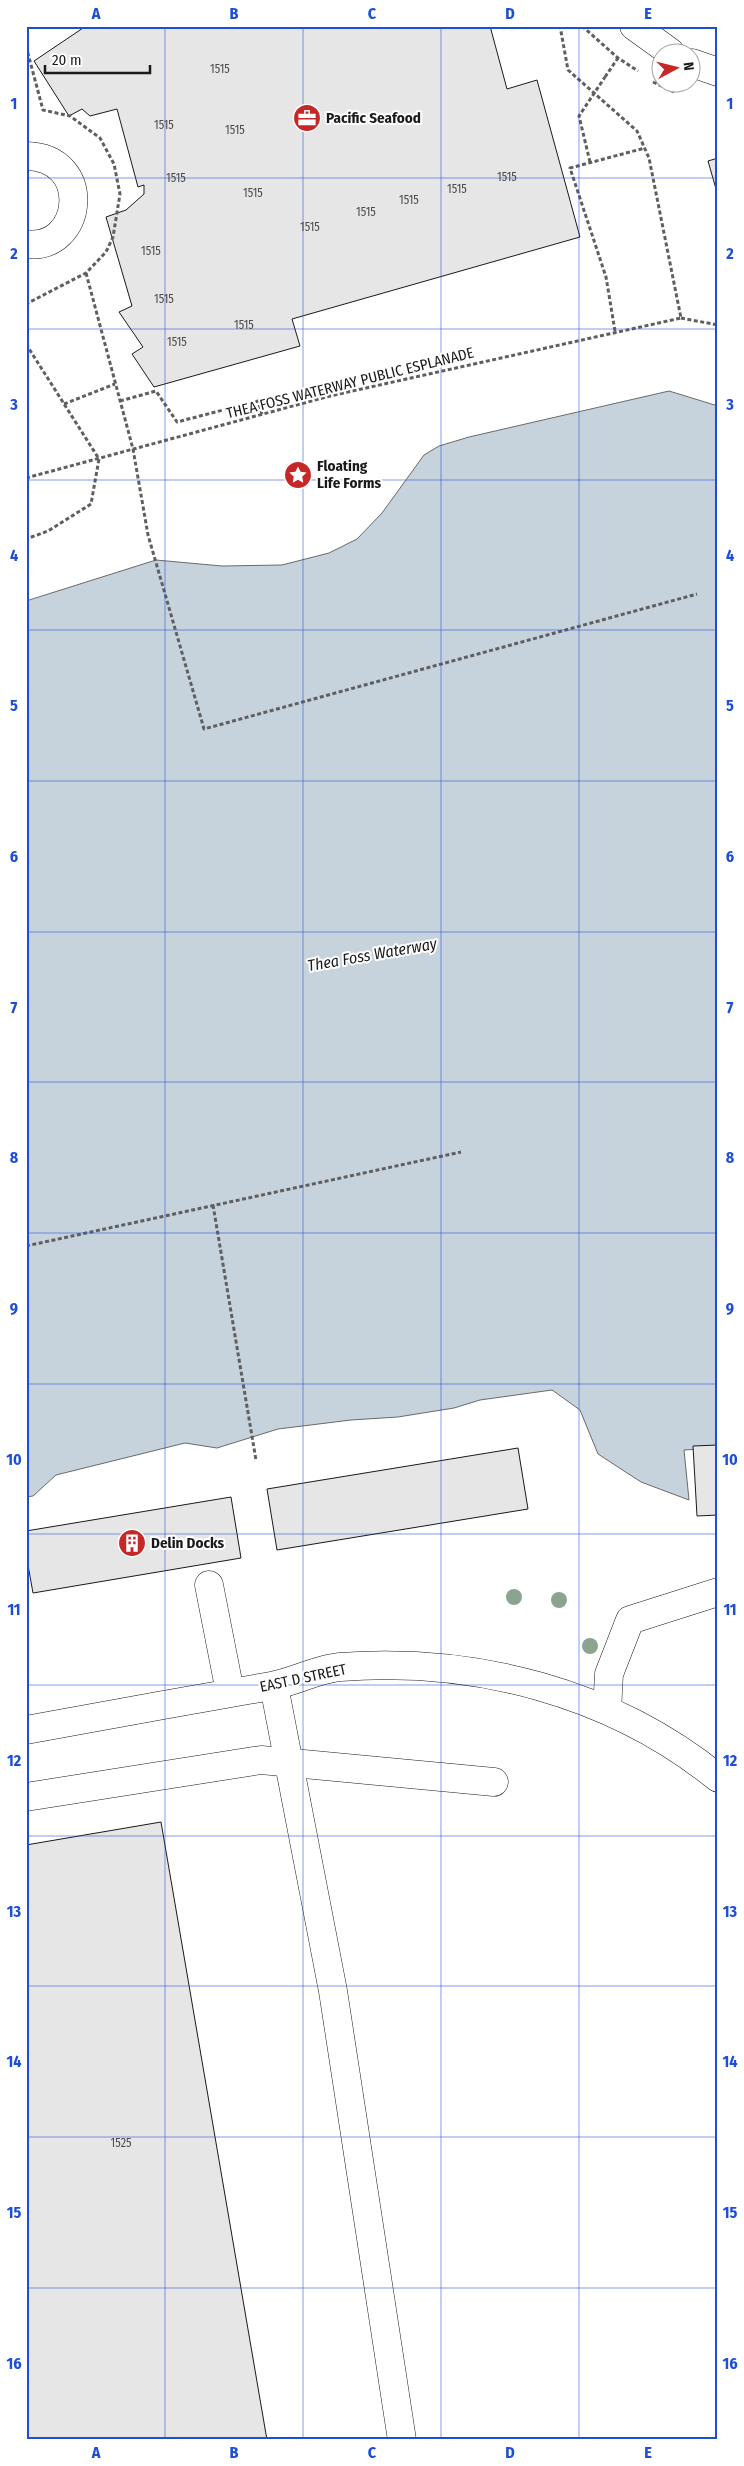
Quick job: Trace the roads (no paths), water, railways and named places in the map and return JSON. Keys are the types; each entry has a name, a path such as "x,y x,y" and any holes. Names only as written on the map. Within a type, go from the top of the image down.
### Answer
{"street":[{"path":"634,26 656,42"},
{"path":"702,66 718,72"},
{"path":"26,156 39,156 64,170 71,182 74,196 71,217 59,234 45,242 26,244"},
{"path":"209,1585 230,1692"},
{"path":"607,1710 609,1674 630,1620 718,1592"},
{"name":"EAST D STREET","path":"26,1730 230,1692 274,1686 338,1667 397,1665 449,1668 507,1677 560,1692 607,1710 662,1739 718,1778"},
{"path":"274,1686 333,1990 402,2440"},
{"path":"26,1797 261,1760 494,1782"}],"water":[{"name":"Thea Foss Waterway","path":"669,391 718,406 718,1448 684,1450 689,1500 641,1482 598,1454 580,1410 552,1390 480,1400 454,1408 398,1417 351,1420 278,1429 217,1448 185,1443 56,1475 33,1496 26,1497 26,601 156,560 222,566 282,565 329,553 357,539 382,513 424,455 439,446 469,437"}],"place":[{"name":"Pacific Seafood","path":"307,118"},
{"name":"Floating Life Forms","path":"298,475"},
{"name":"Delin Docks","path":"132,1543"}]}
